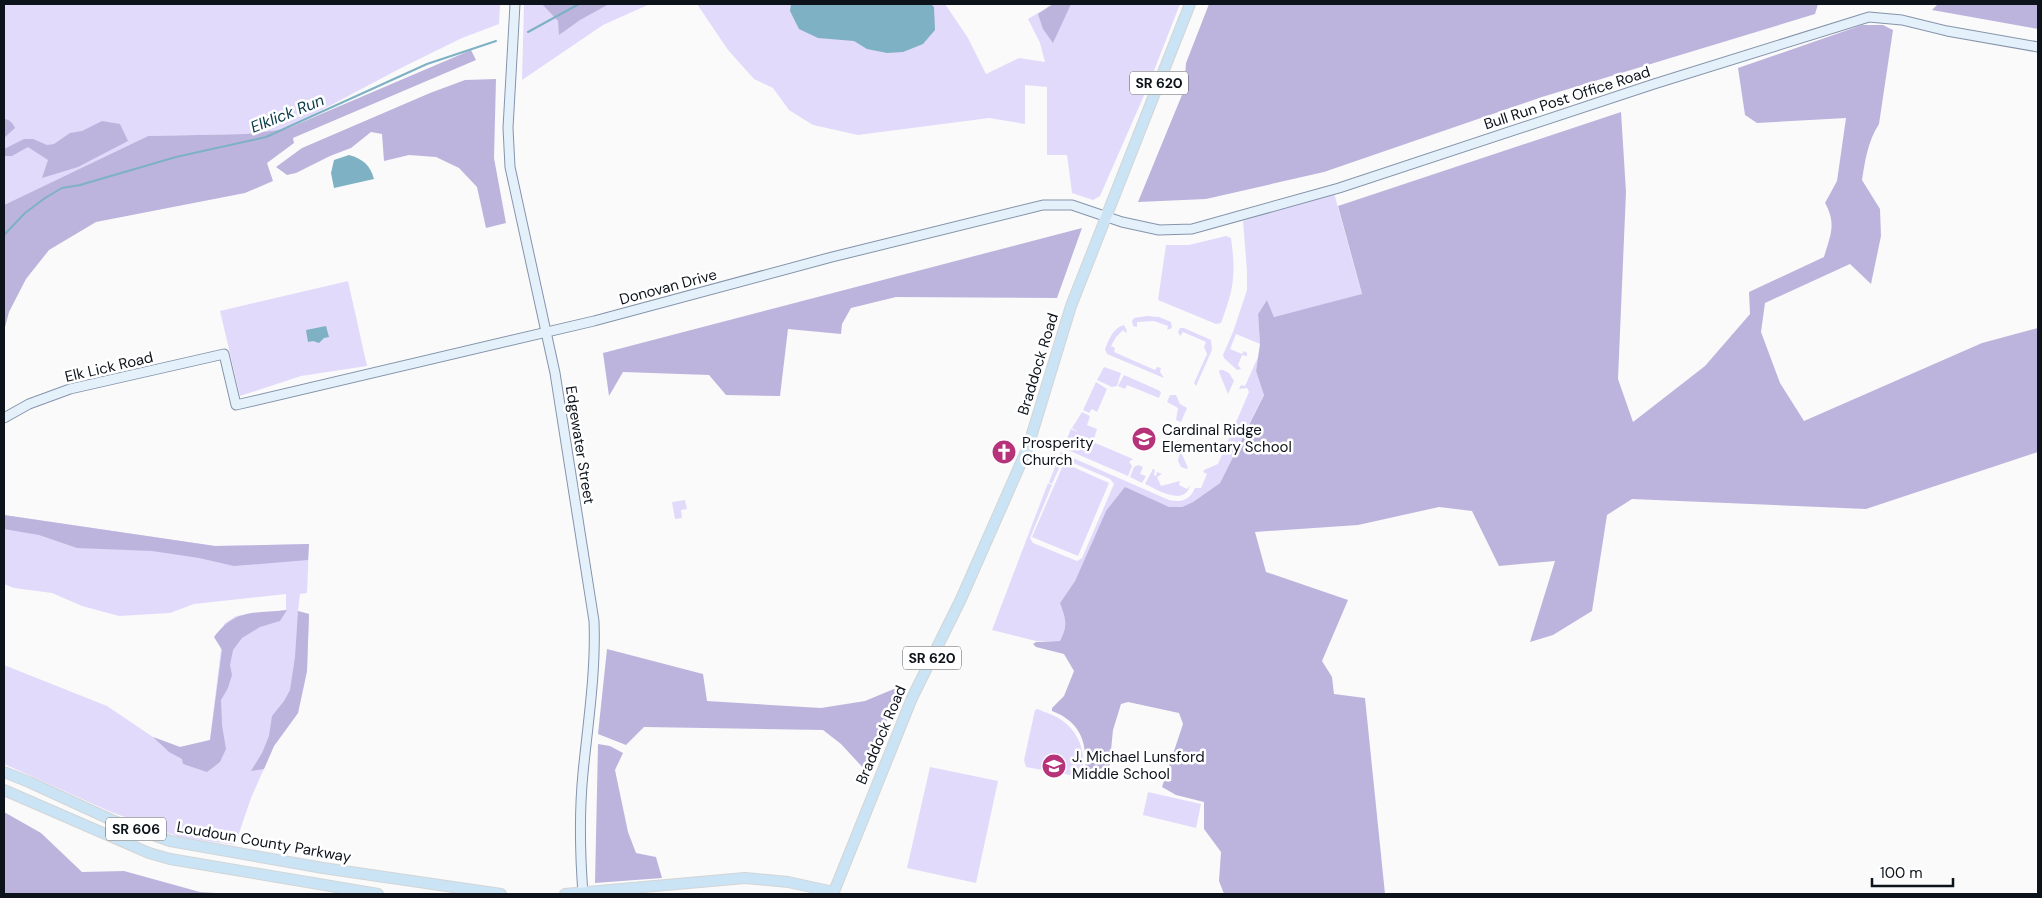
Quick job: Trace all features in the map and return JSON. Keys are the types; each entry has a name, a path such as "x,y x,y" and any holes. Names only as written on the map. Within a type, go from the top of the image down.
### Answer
{"main road":[{"name":"Braddock Road","path":"833,893 912,698 961,599 1028,447 1071,306 1190,4"},
{"name":"Loudoun County Parkway","path":"4,772 37,785 114,821 170,841 231,853 501,894"},
{"name":"SR 606","path":"4,790 149,853 170,859 378,894"},
{"path":"565,894 746,878 780,881 833,893"}],"street":[{"name":"Edgewater Street","path":"515,4 508,128 510,167 558,393 594,621 594,656 581,802 580,860 583,893"},
{"name":"Bull Run Post Office Road","path":"1105,216 1160,230 1192,229 1215,224 1347,185 1869,16 1902,20 1947,31 2038,47"},
{"name":"Donovan Drive","path":"224,354 236,405 594,321 832,257 1043,205 1072,205 1105,216"},
{"name":"Elk Lick Road","path":"4,418 29,404 70,389 224,354"}],"shaded area":[{"path":"4,4 500,4 499,24 462,38 401,68 286,129 245,134 148,136 4,205"},
{"path":"524,4 650,4 603,25 522,80"},
{"path":"542,4 609,4 580,20 559,35 558,21"},
{"path":"697,4 945,4 968,38 986,74 1019,58 1045,62 1040,43 1028,19 1053,4 1180,4 1146,91 1100,196 1093,200 1072,193 1067,155 1047,155 1047,87 1025,85 1025,124 989,118 858,135 813,125 789,110 773,88 754,79 728,50"},
{"path":"1053,4 1071,4 1053,43 1043,29 1038,14"},
{"path":"1209,4 1818,4 1815,14 1542,97 1324,172 1206,199 1138,202 1184,90 1186,63"},
{"path":"1938,4 2038,4 2038,29 1932,10"},
{"path":"1862,25 1883,25 1893,30 1879,124 1870,144 1862,180 1880,209 1881,236 1871,284 1850,264 1765,303 1761,332 1780,383 1804,421 1982,343 2038,328 2038,452 1866,509 1632,499 1607,515 1592,611 1553,635 1530,642 1555,561 1499,566 1472,511 1439,507 1358,525 1255,532 1266,572 1348,600 1322,661 1332,677 1334,694 1365,698 1385,894 1224,894 1219,881 1221,852 1204,829 1204,802 1176,795 1162,787 1183,724 1179,713 1128,702 1121,704 1113,730 1109,771 1104,775 1086,772 1084,744 1079,732 1065,717 1052,711 1052,708 1064,696 1074,671 1064,654 1036,647 1033,644 1036,642 1060,641 1065,622 1060,603 1075,581 1106,511 1125,487 1169,507 1182,507 1193,502 1220,483 1264,395 1256,371 1260,344 1258,314 1267,300 1274,317 1362,294 1338,206 1621,112 1626,192 1618,379 1633,422 1705,366 1750,314 1749,292 1824,257 1832,224 1829,210 1825,203 1837,181 1846,118 1757,123 1745,115 1738,68"},
{"path":"471,50 476,60 293,138 294,143 267,163 273,181 245,193 96,222 49,250 26,279 9,312 4,331 4,205 148,136 245,134 286,129"},
{"path":"496,79 494,158 506,223 486,228 477,187 459,168 436,157 409,155 384,161 382,134 371,132 351,148 296,173 287,175 276,167 302,148 430,93 465,80"},
{"path":"4,119 11,122 15,128 4,138"},
{"path":"102,121 120,124 128,141 78,167 42,178 48,160 28,147 12,156 4,156 4,149 24,139 33,139 47,145 54,144 70,133 82,131"},
{"path":"1334,193 1362,295 1274,317 1267,300 1258,314 1260,344 1236,334 1230,349 1242,354 1244,351 1247,353 1247,356 1242,355 1238,365 1241,369 1237,370 1223,355 1247,290 1243,221"},
{"path":"1082,228 1057,298 896,297 851,308 842,324 841,334 788,329 780,396 726,395 709,375 623,372 609,396 603,353"},
{"path":"1226,236 1231,238 1233,281 1221,323 1216,324 1158,300 1166,245 1189,245"},
{"path":"348,281 367,366 301,376 240,396 220,311"},
{"path":"1159,317 1171,322 1172,328 1167,330 1168,326 1154,321 1137,322 1137,327 1133,326 1132,321 1134,318"},
{"path":"1124,325 1126,333 1123,330 1111,346 1115,348 1114,352 1155,370 1157,367 1161,368 1160,372 1164,378 1107,354 1105,349 1110,338 1117,328"},
{"path":"1180,328 1211,340 1212,350 1196,386 1194,383 1207,354 1204,347 1206,342 1183,332 1180,336 1178,332"},
{"path":"1258,357 1256,371 1264,394 1220,483 1193,502 1182,507 1106,511 1075,581 1060,603 1065,622 1060,641 1036,641 992,630 1048,483 1052,485 1030,538 1033,543 1077,561 1082,558 1114,484 1110,479 1071,462 1073,458 1169,500 1185,500 1195,488 1201,488 1207,474 1203,472 1204,470 1218,464 1249,392 1247,388 1239,389 1241,385 1245,386"},
{"path":"1104,367 1121,373 1117,386 1112,387 1097,380"},
{"path":"1223,370 1229,373 1234,381 1228,394 1219,372"},
{"path":"1124,375 1158,390 1161,392 1159,398 1127,385 1125,389 1118,386"},
{"path":"1096,382 1107,389 1097,412 1092,409 1089,413 1083,410"},
{"path":"1170,395 1176,395 1180,404 1187,408 1181,422 1176,420 1178,408 1167,402"},
{"path":"1082,412 1090,416 1087,425 1097,429 1093,442 1133,459 1129,462 1132,466 1128,476 1063,448 1071,429 1078,432 1072,428"},
{"path":"1180,450 1187,469 1181,467 1178,461"},
{"path":"1061,452 1071,457 1069,461 1061,464 1052,484 1049,482"},
{"path":"1064,463 1109,483 1078,556 1032,537"},
{"path":"1138,465 1143,467 1140,474 1146,476 1142,483 1130,477 1134,467"},
{"path":"1153,469 1155,470 1154,475 1156,476 1157,472 1162,474 1157,477 1161,486 1180,481 1179,485 1187,489 1190,485 1187,492 1183,495 1170,495 1145,484"},
{"path":"685,500 687,509 681,510 682,518 675,519 672,502"},
{"path":"4,515 215,546 309,544 307,593 300,594 298,611 309,614 307,671 298,713 274,746 251,798 235,845 179,837 111,812 4,764 4,665 107,706 153,737 180,747 210,740 224,624 236,616 286,610 286,594 194,604 170,613 119,616 82,606 52,593 14,588 4,584"},
{"path":"4,515 215,546 309,544 308,560 234,566 199,558 152,551 77,548 39,535 4,529"},
{"path":"287,610 280,621 260,627 242,638 233,650 230,665 232,675 228,688 221,700 222,725 226,749 220,762 207,772 183,764 182,759 169,752 153,737 180,747 210,740 222,650 214,637 230,621 246,614"},
{"path":"298,611 309,614 307,671 298,713 274,746 264,769 251,771 262,753 269,736 272,716 290,690 295,657"},
{"path":"607,649 703,674 707,701 821,708 865,701 901,686 866,771 841,744 823,730 644,727 626,745 598,734"},
{"path":"1038,709 1060,719 1073,730 1082,752 1083,768 1081,777 1026,767 1024,760 1035,710"},
{"path":"598,744 610,746 623,753 615,770 628,832 636,853 656,857 662,878 595,883"},
{"path":"930,767 998,781 976,883 907,868"},
{"path":"1148,792 1201,804 1196,828 1143,815"},
{"path":"4,812 41,833 82,872 124,871 200,892 231,894 4,894"}],"water":[{"path":"791,4 931,4 934,7 935,30 923,44 903,52 887,53 867,49 854,41 818,38 799,29 790,11"},
{"path":"349,155 365,163 374,179 334,188 331,173 334,160"},
{"path":"326,326 329,337 324,338 319,343 308,342 306,330"}],"waterway":[{"name":"Elklick Run","path":"528,32 579,4"},
{"name":"Elklick Run","path":"4,235 25,213 62,188 80,185 176,157 266,137 427,64 496,41"}],"place":[{"name":"Cardinal Ridge Elementary School","path":"1144,439"},
{"name":"Prosperity Church","path":"1004,452"},
{"name":"J. Michael Lunsford Middle School","path":"1054,766"}]}
